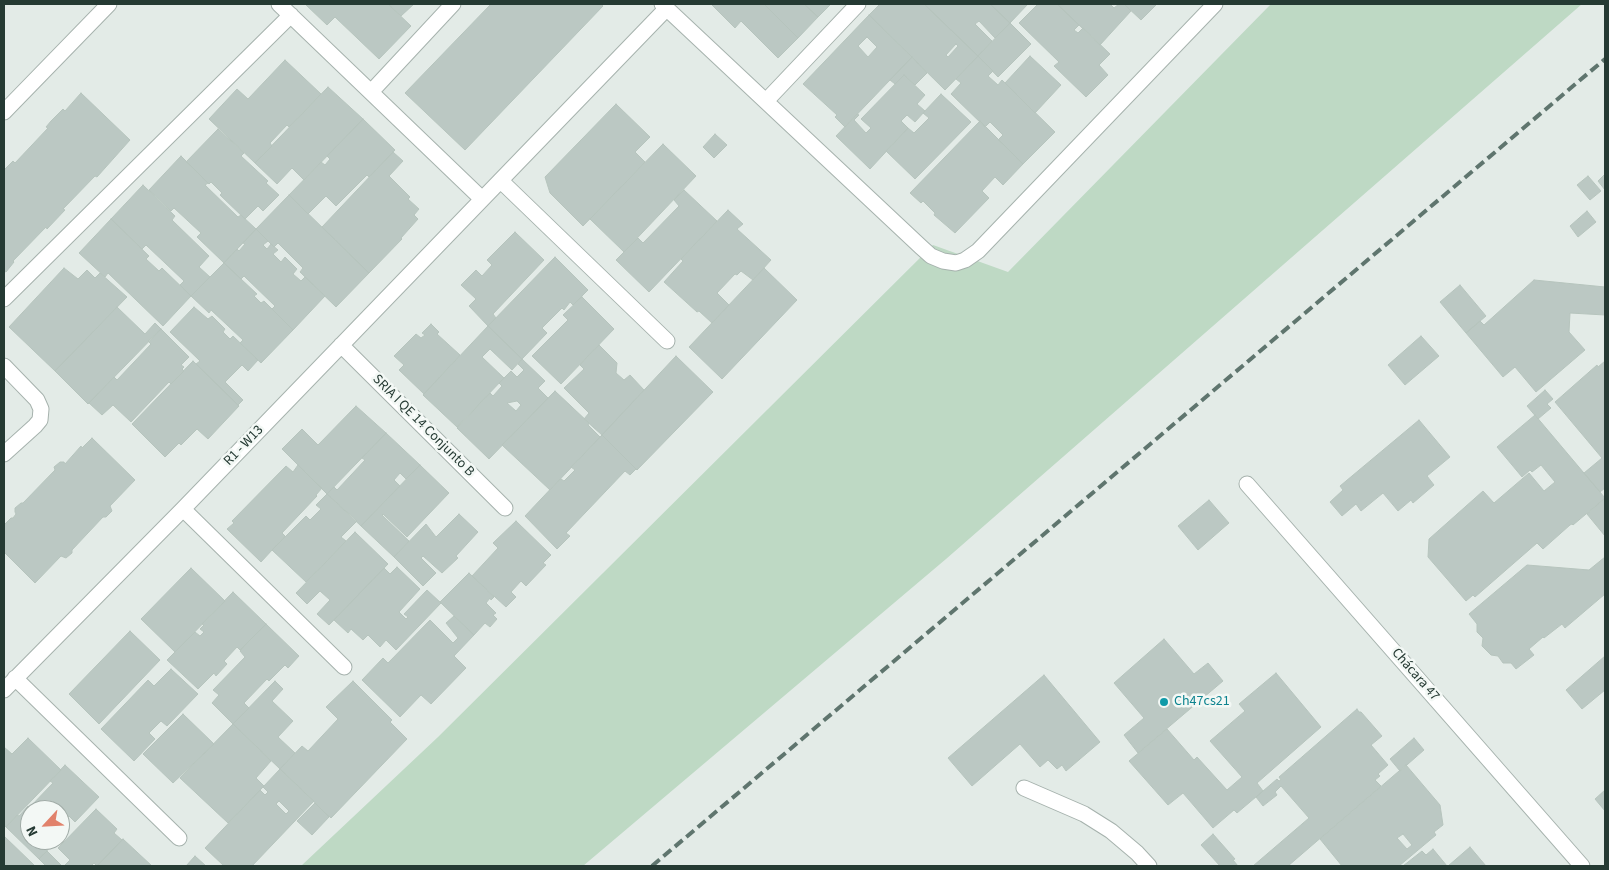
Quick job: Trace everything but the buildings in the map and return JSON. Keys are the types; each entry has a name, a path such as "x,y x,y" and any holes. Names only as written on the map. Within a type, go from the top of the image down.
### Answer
{"street":[{"path":"4,112 109,4"},
{"path":"279,4 482,200"},
{"path":"371,92 453,4"},
{"path":"766,101 858,4"},
{"path":"664,6 921,248 931,256 943,261 956,263 966,260 978,251 1215,4"},
{"name":"R1 - W13","path":"4,690 183,509 482,200 664,6"},
{"path":"4,299 291,15"},
{"path":"501,180 666,341"},
{"name":"SRIA I QE 14 Conjunto B","path":"341,345 505,508"},
{"path":"4,366 37,400 40,409 40,420 4,454"},
{"name":"Chácara 47","path":"1247,484 1582,866"},
{"path":"183,509 344,667"},
{"path":"16,678 179,838"},
{"path":"1024,788 1084,814 1111,831 1149,866"}],"green space":[{"path":"1271,4 1582,4 946,559 583,866 301,866 438,737 933,245 1008,272"}],"railway":[{"path":"652,866 1605,59"}],"place":[{"name":"Ch47cs21","path":"1164,702"}]}
